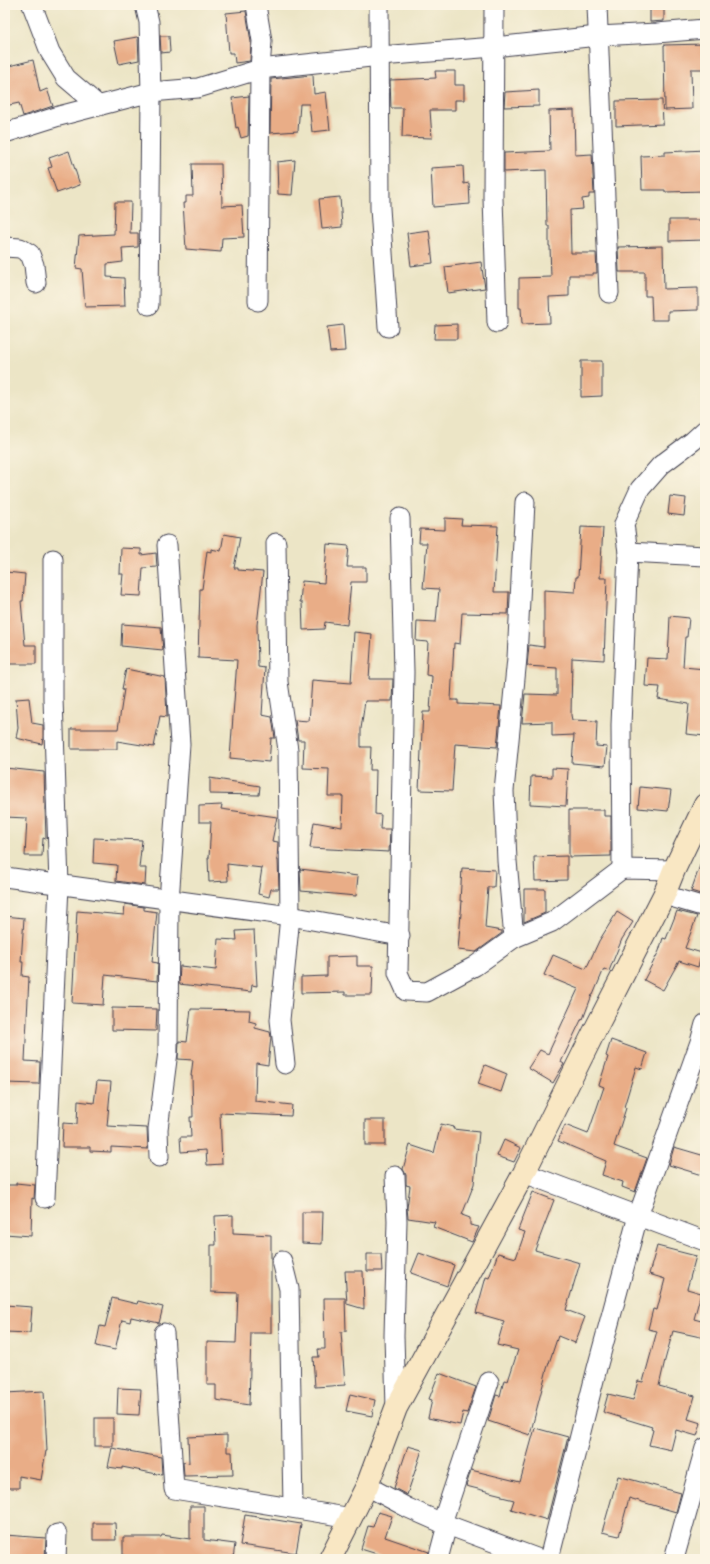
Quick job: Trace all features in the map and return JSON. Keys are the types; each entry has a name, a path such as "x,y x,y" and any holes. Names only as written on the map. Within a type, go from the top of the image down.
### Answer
{"street":[{"path":"32,5 50,52 66,78 99,106"},
{"path":"145,5 149,22 151,92 149,305"},
{"path":"256,5 262,41 260,69 258,301"},
{"path":"378,5 380,56 380,208 388,327"},
{"path":"494,5 493,198 497,323"},
{"path":"597,5 609,293"},
{"path":"5,133 151,92 198,88 260,69 380,56 494,47 598,36 705,29"},
{"path":"5,247 20,248 30,254 34,265 36,283"},
{"path":"622,869 621,725 628,552 624,524 640,490 661,465 705,430"},
{"path":"514,938 506,861 504,791 517,658 525,502"},
{"path":"400,518 404,672 400,936 398,973 406,991 427,992 475,966 514,938 552,922 622,869 674,870"},
{"path":"276,543 278,682 288,750 290,916 280,1020 286,1064"},
{"path":"159,1157 158,1129 168,1052 170,901 180,744 167,545"},
{"path":"628,552 705,556"},
{"path":"45,1198 59,885 52,698 53,559"},
{"path":"330,1559 367,1486 396,1408 524,1173 664,895 674,870 705,805"},
{"path":"5,877 170,901 290,916 400,936"},
{"path":"664,895 705,907"},
{"path":"549,1559 595,1376 638,1216 700,1042 705,1024"},
{"path":"524,1173 705,1241"},
{"path":"395,1176 397,1221 394,1336 396,1408"},
{"path":"282,1262 289,1288 293,1507"},
{"path":"164,1333 174,1489 293,1507 352,1518"},
{"path":"438,1559 444,1524 489,1382"},
{"path":"674,1559 705,1448"},
{"path":"367,1486 408,1508 444,1524 539,1559"},
{"path":"56,1559 57,1534"}],"building":[{"path":"650,5 664,5 664,21 650,22"},
{"path":"246,11 251,42 250,61 235,63 234,53 229,53 226,13"},
{"path":"160,36 169,36 170,52 161,53"},
{"path":"137,37 139,60 119,64 114,41"},
{"path":"705,44 705,69 691,69 692,109 665,110 664,45"},
{"path":"33,60 40,92 47,89 53,106 23,116 19,103 5,106 5,67"},
{"path":"435,71 455,71 455,85 464,85 464,100 455,100 455,110 430,110 432,138 402,137 403,108 391,108 390,80 436,78"},
{"path":"313,75 314,94 326,92 330,130 312,132 309,104 300,104 298,131 270,133 271,79"},
{"path":"539,90 539,106 504,107 505,92"},
{"path":"249,96 248,136 241,138 238,127 236,128 232,98"},
{"path":"662,100 663,124 616,126 616,101"},
{"path":"574,110 575,155 592,154 594,194 589,194 589,198 582,199 583,209 570,210 571,253 596,253 597,273 593,273 593,275 569,275 569,296 549,297 550,323 522,324 521,308 519,308 519,278 551,277 549,226 547,226 546,170 504,172 504,153 550,151 549,111"},
{"path":"705,150 705,191 665,192 665,190 642,190 641,156 665,155 665,152"},
{"path":"69,151 80,185 57,193 48,168 52,167 49,158"},
{"path":"295,160 292,195 278,194 277,162"},
{"path":"192,164 221,164 222,206 242,205 244,237 222,238 221,252 186,249 183,203 186,203 186,196 193,196"},
{"path":"463,166 464,184 469,183 470,204 433,207 431,168"},
{"path":"340,197 342,227 322,229 319,199"},
{"path":"115,202 131,202 130,233 138,233 138,247 122,248 123,262 107,264 107,277 124,278 125,306 85,307 82,269 76,268 79,236 114,234"},
{"path":"669,220 705,220 705,240 669,241"},
{"path":"429,230 433,263 411,266 407,233"},
{"path":"663,246 664,289 698,288 698,310 668,311 668,320 652,320 651,296 645,296 645,272 619,272 618,247"},
{"path":"481,262 485,288 448,293 445,267"},
{"path":"457,324 457,339 434,339 435,325"},
{"path":"343,325 345,351 330,352 327,327"},
{"path":"581,361 602,361 602,396 581,397"},
{"path":"670,496 686,498 684,516 668,514"},
{"path":"445,518 462,519 461,525 498,526 494,592 509,592 508,614 462,613 460,644 454,643 451,700 458,700 458,704 501,706 497,747 455,744 452,791 419,790 423,712 430,712 432,676 426,675 428,642 416,641 417,621 436,622 439,589 423,588 427,543 419,543 420,529 445,530"},
{"path":"581,527 603,528 600,578 607,578 604,660 572,658 571,715 572,720 597,721 596,746 607,747 605,766 572,763 574,735 552,736 552,722 522,723 525,694 557,695 557,668 527,666 529,645 544,647 544,590 575,592 576,577 578,577"},
{"path":"224,534 240,537 234,568 238,568 238,570 263,572 257,625 258,667 265,668 262,715 272,717 275,738 271,738 269,762 230,758 237,660 198,658 200,589 202,589 207,551 211,552 211,549 221,551"},
{"path":"327,544 349,546 347,567 366,567 366,582 351,582 347,625 325,622 324,629 303,630 302,602 300,602 302,581 324,583"},
{"path":"121,548 141,549 141,555 156,553 157,567 143,568 141,596 121,595 123,574 120,574"},
{"path":"6,572 25,574 23,601 21,601 25,645 36,645 36,664 7,664 7,645 9,645 5,604"},
{"path":"670,616 689,618 687,637 685,637 683,667 705,669 705,736 686,734 689,704 658,699 660,687 645,686 647,658 668,659"},
{"path":"122,624 161,627 163,650 121,646"},
{"path":"354,632 372,634 369,679 393,679 392,701 365,701 361,729 361,747 371,747 370,770 376,770 375,814 381,815 380,829 390,829 389,852 310,848 314,822 342,827 343,796 328,796 329,769 303,768 304,740 298,740 295,720 309,721 312,680 351,683"},
{"path":"126,669 165,677 167,717 160,716 154,747 117,741 117,749 71,749 71,729 118,729 124,689 122,689"},
{"path":"29,698 32,723 43,725 42,744 16,738 18,728 16,699"},
{"path":"5,768 44,772 46,839 43,838 42,856 25,856 27,818 5,817"},
{"path":"552,768 568,769 566,806 530,804 531,776 552,777"},
{"path":"210,778 260,786 259,795 210,794"},
{"path":"640,787 671,790 668,811 638,808"},
{"path":"222,805 221,809 277,817 272,841 278,842 277,860 279,889 271,889 269,897 258,894 262,868 227,864 228,881 209,882 208,858 211,822 199,822 199,806"},
{"path":"569,810 604,810 604,816 611,816 611,856 569,857"},
{"path":"94,838 142,840 139,868 146,868 145,885 116,881 117,865 93,863"},
{"path":"567,856 567,880 535,881 534,857"},
{"path":"703,857 705,857 704,895 691,891"},
{"path":"462,868 495,870 494,887 488,887 485,928 502,931 502,933 476,952 458,950 462,901 460,901"},
{"path":"300,869 358,876 356,896 301,891"},
{"path":"524,889 545,889 545,913 524,922"},
{"path":"125,904 144,907 144,910 157,912 152,962 158,963 157,981 105,975 103,1005 72,1003 77,911 124,915"},
{"path":"677,911 697,916 685,948 702,953 698,967 679,961 663,990 644,980 659,951 663,938 666,939"},
{"path":"617,912 633,922 622,939 609,971 604,969 583,1019 582,1018 561,1062 564,1064 553,1083 528,1068 540,1050 548,1054 578,989 544,975 553,955 586,969 599,941"},
{"path":"5,916 24,918 21,962 23,962 22,976 29,977 25,1061 40,1062 39,1084 5,1083"},
{"path":"254,930 257,986 252,985 251,992 179,984 180,966 216,970 218,939 237,940 236,931"},
{"path":"357,956 357,966 373,966 372,995 345,995 345,992 301,993 301,977 327,976 327,957"},
{"path":"112,1008 157,1009 156,1031 112,1030"},
{"path":"191,1009 250,1010 249,1021 256,1023 255,1028 270,1032 271,1037 268,1065 256,1063 255,1101 292,1105 291,1116 220,1113 222,1164 207,1165 206,1150 181,1152 180,1137 191,1137 190,1117 193,1117 191,1076 193,1060 178,1059 179,1041 187,1042"},
{"path":"611,1040 647,1053 642,1069 636,1067 624,1107 626,1108 614,1146 647,1158 635,1192 622,1187 623,1182 602,1175 606,1161 558,1141 565,1125 588,1134 604,1087 599,1085 608,1057 606,1056"},
{"path":"485,1065 507,1074 501,1092 478,1084"},
{"path":"97,1081 111,1082 107,1126 147,1128 148,1149 111,1147 111,1152 90,1151 90,1147 62,1147 63,1123 77,1124 78,1101 94,1103"},
{"path":"365,1120 385,1120 385,1145 365,1145"},
{"path":"441,1124 454,1127 453,1129 479,1132 474,1184 462,1215 470,1218 470,1225 479,1227 472,1242 433,1227 435,1222 408,1218 407,1208 410,1186 406,1185 406,1175 403,1169 410,1145 434,1153"},
{"path":"504,1140 521,1148 514,1162 497,1156"},
{"path":"674,1147 705,1156 705,1176 669,1165"},
{"path":"16,1183 35,1185 34,1199 32,1198 31,1236 5,1234 5,1185 16,1185"},
{"path":"533,1192 554,1200 535,1250 580,1263 566,1310 585,1317 575,1343 558,1336 547,1369 530,1435 488,1421 496,1395 500,1396 504,1380 508,1381 518,1350 497,1345 504,1321 476,1313 486,1277 489,1278 498,1253 516,1258 525,1232 518,1230"},
{"path":"302,1212 323,1212 322,1244 302,1243"},
{"path":"233,1215 233,1233 271,1235 271,1333 251,1333 249,1405 216,1400 216,1385 207,1385 207,1342 236,1343 238,1293 211,1292 211,1245 216,1245 215,1216"},
{"path":"657,1246 696,1256 687,1289 701,1293 694,1319 705,1322 705,1338 673,1331 665,1360 659,1386 695,1396 688,1419 701,1423 697,1436 676,1430 671,1450 649,1445 653,1430 651,1429 652,1427 603,1412 608,1394 633,1400 638,1381 643,1382 657,1331 648,1329 653,1309 657,1310 665,1279 649,1274"},
{"path":"419,1253 454,1265 447,1286 411,1273"},
{"path":"367,1254 381,1254 382,1271 367,1271"},
{"path":"345,1271 363,1271 364,1309 347,1304"},
{"path":"112,1298 137,1304 138,1301 163,1307 159,1323 131,1317 130,1322 122,1320 115,1350 96,1346 100,1326 105,1327"},
{"path":"324,1298 345,1298 346,1331 341,1332 345,1385 315,1387 313,1357 319,1357 318,1349 325,1349"},
{"path":"5,1305 32,1307 30,1333 5,1332"},
{"path":"439,1373 476,1387 467,1413 463,1412 460,1425 428,1418 432,1400 429,1399"},
{"path":"118,1388 141,1389 139,1415 117,1414"},
{"path":"44,1391 47,1451 41,1480 19,1476 19,1488 5,1488 5,1393"},
{"path":"350,1394 375,1400 372,1416 346,1411"},
{"path":"95,1418 113,1418 113,1446 95,1446"},
{"path":"535,1428 568,1437 547,1520 511,1509 514,1500 502,1497 502,1495 466,1486 471,1470 520,1482"},
{"path":"227,1435 227,1452 232,1452 233,1475 184,1476 183,1462 189,1463 188,1437"},
{"path":"408,1446 422,1450 407,1495 394,1488"},
{"path":"112,1448 161,1457 162,1475 122,1467 122,1469 108,1467"},
{"path":"618,1476 681,1493 676,1512 629,1498 619,1536 602,1532"},
{"path":"190,1506 204,1506 204,1540 235,1544 233,1559 123,1559 123,1537 161,1537 162,1535 190,1539"},
{"path":"378,1512 392,1516 385,1537 429,1552 427,1559 393,1559 361,1549 368,1526 373,1527"},
{"path":"245,1515 301,1524 296,1553 240,1545"},
{"path":"93,1523 115,1523 116,1540 93,1540"},
{"path":"5,1535 46,1538 45,1559 5,1559"}]}
